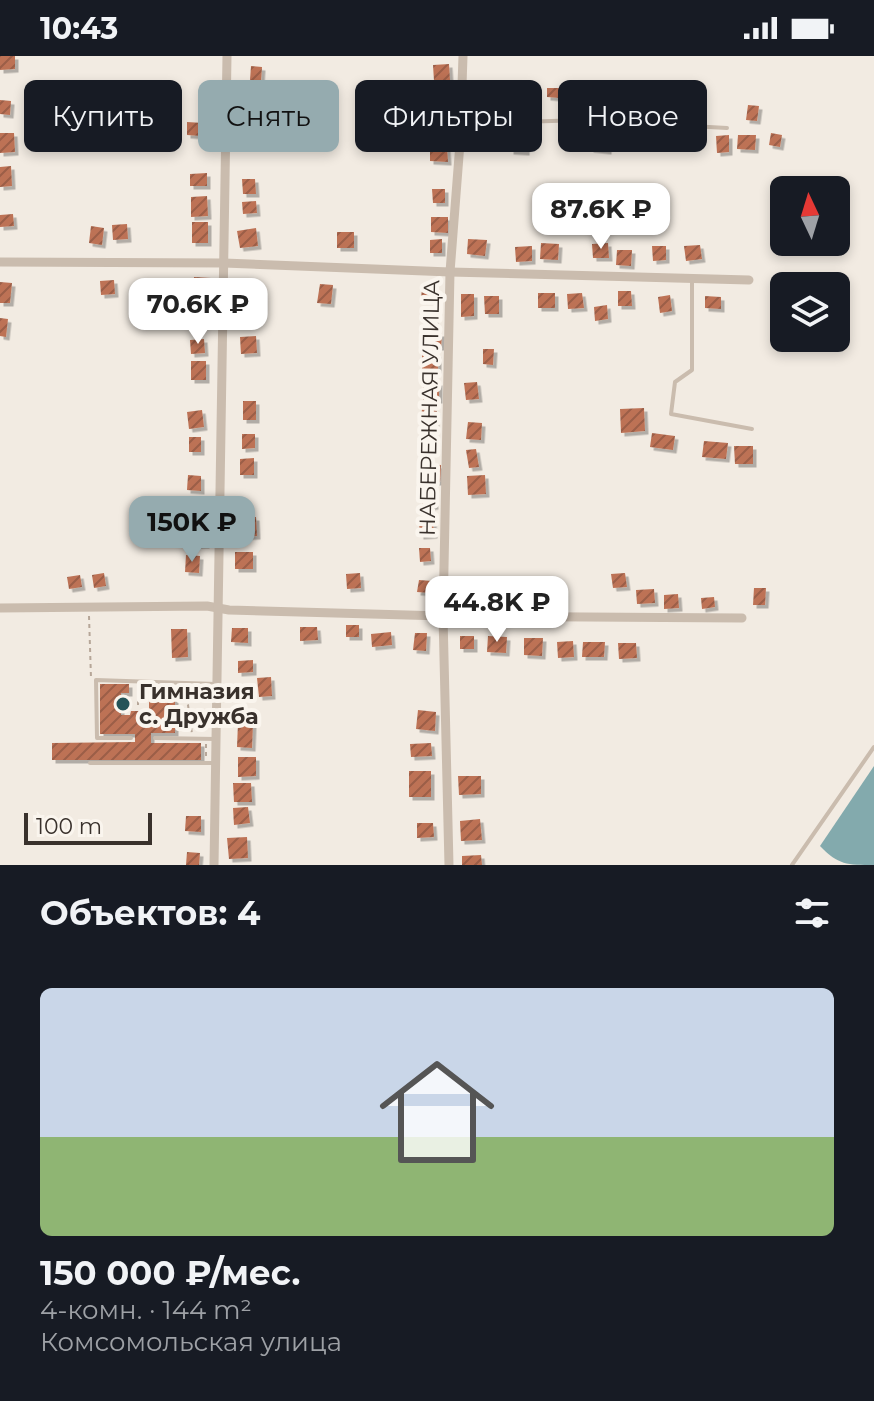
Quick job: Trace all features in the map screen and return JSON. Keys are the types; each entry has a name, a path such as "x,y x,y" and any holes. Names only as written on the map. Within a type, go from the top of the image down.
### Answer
{"street":[{"path":"214,865 211,739 217,684 227,56"},
{"name":"НАБЕРЕЖНАЯ УЛИЦА","path":"462,80 463,56"},
{"name":"НАБЕРЕЖНАЯ УЛИЦА","path":"449,865 443,616 450,272 459,152"},
{"path":"0,262 224,263 749,280"},
{"path":"0,608 207,606 229,610 443,616 742,618"}],"lane":[{"path":"542,121 582,120 727,128"},
{"path":"692,278 692,370 675,382 671,414 752,429"},
{"path":"131,738 97,738 96,680 217,684"},
{"path":"155,738 211,739"},
{"path":"792,865 874,747"},
{"path":"90,763 211,763"}],"path":[{"path":"89,611 91,680 96,680"},
{"path":"138,681 138,705"},
{"path":"179,681 188,705 192,739"},
{"path":"211,739 211,763"}],"water":[{"path":"874,766 874,865 844,863 820,846"}],"building":[{"path":"0,56 15,56 15,69 0,70"},
{"path":"449,64 450,80 434,80 433,65"},
{"path":"251,66 262,67 261,80 250,80"},
{"path":"547,88 558,88 558,98 547,97"},
{"path":"0,100 11,101 10,115 0,114"},
{"path":"748,105 759,106 757,121 746,120"},
{"path":"187,122 198,123 198,136 187,135"},
{"path":"0,133 14,133 15,152 0,153"},
{"path":"771,133 782,135 780,147 769,145"},
{"path":"729,135 729,152 717,153 716,136"},
{"path":"738,135 756,135 755,150 737,149"},
{"path":"430,152 447,152 448,162 430,161"},
{"path":"11,166 12,186 0,187 0,167"},
{"path":"207,173 207,186 190,186 190,174"},
{"path":"242,179 255,179 256,194 243,194"},
{"path":"432,189 445,189 445,203 433,203"},
{"path":"207,196 208,216 191,217 191,197"},
{"path":"256,201 257,213 243,214 242,202"},
{"path":"13,214 14,226 0,227 0,215"},
{"path":"431,217 448,217 448,233 431,232"},
{"path":"192,222 208,222 208,243 192,243"},
{"path":"127,224 128,239 113,240 112,225"},
{"path":"91,226 104,228 102,245 89,243"},
{"path":"256,228 258,246 240,248 237,231"},
{"path":"337,232 354,232 354,248 337,248"},
{"path":"442,239 442,253 430,253 430,240"},
{"path":"468,239 487,240 485,256 467,254"},
{"path":"541,243 559,244 558,260 540,259"},
{"path":"608,243 609,258 593,258 592,244"},
{"path":"700,245 702,259 686,261 684,246"},
{"path":"532,246 532,261 516,262 515,247"},
{"path":"652,246 666,246 666,260 653,261"},
{"path":"617,250 632,250 631,266 616,265"},
{"path":"194,277 211,278 210,295 193,295"},
{"path":"114,280 115,294 101,295 100,281"},
{"path":"150,280 150,298 138,298 138,281"},
{"path":"0,282 12,283 10,303 0,303"},
{"path":"320,284 333,285 331,304 317,303"},
{"path":"422,287 437,288 437,301 421,300"},
{"path":"618,291 631,291 632,306 618,306"},
{"path":"538,293 555,293 555,308 538,308"},
{"path":"582,293 584,308 568,309 567,294"},
{"path":"461,294 474,294 474,316 461,317"},
{"path":"670,295 672,311 660,313 658,297"},
{"path":"484,296 499,296 499,314 485,314"},
{"path":"705,296 721,297 721,309 705,308"},
{"path":"253,303 254,317 240,318 239,304"},
{"path":"607,305 608,319 595,321 594,307"},
{"path":"424,309 435,309 435,323 425,323"},
{"path":"0,318 8,319 6,337 0,336"},
{"path":"426,333 442,333 441,347 426,347"},
{"path":"256,336 257,353 241,354 240,337"},
{"path":"204,339 205,353 191,354 190,340"},
{"path":"483,349 494,349 493,365 483,364"},
{"path":"422,354 438,354 438,370 422,371"},
{"path":"191,361 206,361 206,380 191,380"},
{"path":"423,382 439,382 439,400 423,400"},
{"path":"477,382 479,399 466,400 464,383"},
{"path":"243,401 256,401 256,420 243,420"},
{"path":"644,408 645,431 621,433 620,409"},
{"path":"422,409 437,411 435,430 420,429"},
{"path":"202,410 204,427 189,429 187,412"},
{"path":"468,422 482,423 481,440 466,439"},
{"path":"652,433 675,436 673,450 650,447"},
{"path":"242,434 255,434 255,448 242,449"},
{"path":"189,437 201,437 201,452 189,452"},
{"path":"433,437 433,450 422,451 421,438"},
{"path":"704,441 728,443 726,459 702,457"},
{"path":"734,446 753,446 753,464 735,464"},
{"path":"476,449 479,467 469,468 466,450"},
{"path":"254,458 254,475 240,475 240,459"},
{"path":"421,464 441,465 440,482 420,482"},
{"path":"188,475 201,476 201,491 187,490"},
{"path":"485,475 486,494 468,495 467,476"},
{"path":"433,488 435,506 423,508 421,490"},
{"path":"186,499 201,499 201,520 186,521"},
{"path":"256,517 257,536 238,537 237,518"},
{"path":"433,520 434,535 420,536 419,521"},
{"path":"189,531 206,531 206,545 189,545"},
{"path":"419,548 430,548 431,561 420,562"},
{"path":"235,552 253,552 253,569 235,569"},
{"path":"186,555 200,556 199,573 185,572"},
{"path":"104,573 106,586 94,588 92,575"},
{"path":"360,573 361,588 347,589 346,574"},
{"path":"625,573 627,587 613,588 611,574"},
{"path":"80,575 82,587 69,589 67,577"},
{"path":"419,580 432,581 431,593 417,592"},
{"path":"459,585 474,586 472,599 457,597"},
{"path":"496,586 508,586 508,599 496,599"},
{"path":"517,586 530,588 528,601 516,600"},
{"path":"538,586 558,589 557,602 536,599"},
{"path":"754,588 766,588 765,605 753,605"},
{"path":"654,589 655,603 637,604 636,590"},
{"path":"678,594 679,608 664,609 664,595"},
{"path":"714,597 715,607 702,609 701,598"},
{"path":"346,625 359,625 359,637 346,637"},
{"path":"300,627 317,627 318,640 300,641"},
{"path":"232,628 248,628 248,643 231,642"},
{"path":"171,629 187,629 188,657 172,658"},
{"path":"391,632 392,645 372,647 371,634"},
{"path":"415,633 427,633 426,651 413,650"},
{"path":"460,636 474,636 474,649 460,649"},
{"path":"488,636 507,637 506,653 487,652"},
{"path":"524,638 543,638 542,656 524,655"},
{"path":"573,641 574,657 558,658 557,642"},
{"path":"583,642 605,642 604,657 582,657"},
{"path":"618,643 636,643 637,658 619,659"},
{"path":"253,660 253,672 238,673 238,661"},
{"path":"271,677 272,696 259,697 257,678"},
{"path":"149,683 175,683 175,733 151,733 151,743 201,743 201,760 52,760 52,743 135,742 135,734 100,734 100,684 129,684 129,693 121,693 121,715 143,711 143,719 149,719"},
{"path":"418,710 436,712 435,731 416,729"},
{"path":"238,723 253,724 252,748 237,747"},
{"path":"431,743 432,756 411,757 410,744"},
{"path":"238,757 256,757 256,776 238,777"},
{"path":"409,771 431,771 431,797 409,797"},
{"path":"458,776 481,776 481,794 459,795"},
{"path":"233,783 251,783 252,802 234,802"},
{"path":"248,807 250,823 234,825 233,808"},
{"path":"186,816 201,816 201,832 185,831"},
{"path":"480,819 482,840 461,841 460,821"},
{"path":"417,823 433,823 434,837 417,838"},
{"path":"247,837 248,858 229,859 227,838"},
{"path":"187,852 200,853 199,865 186,865"},
{"path":"481,855 482,865 462,865 462,856"}],"place":[{"name":"Гимназия с. Дружба","path":"123,704"}]}
